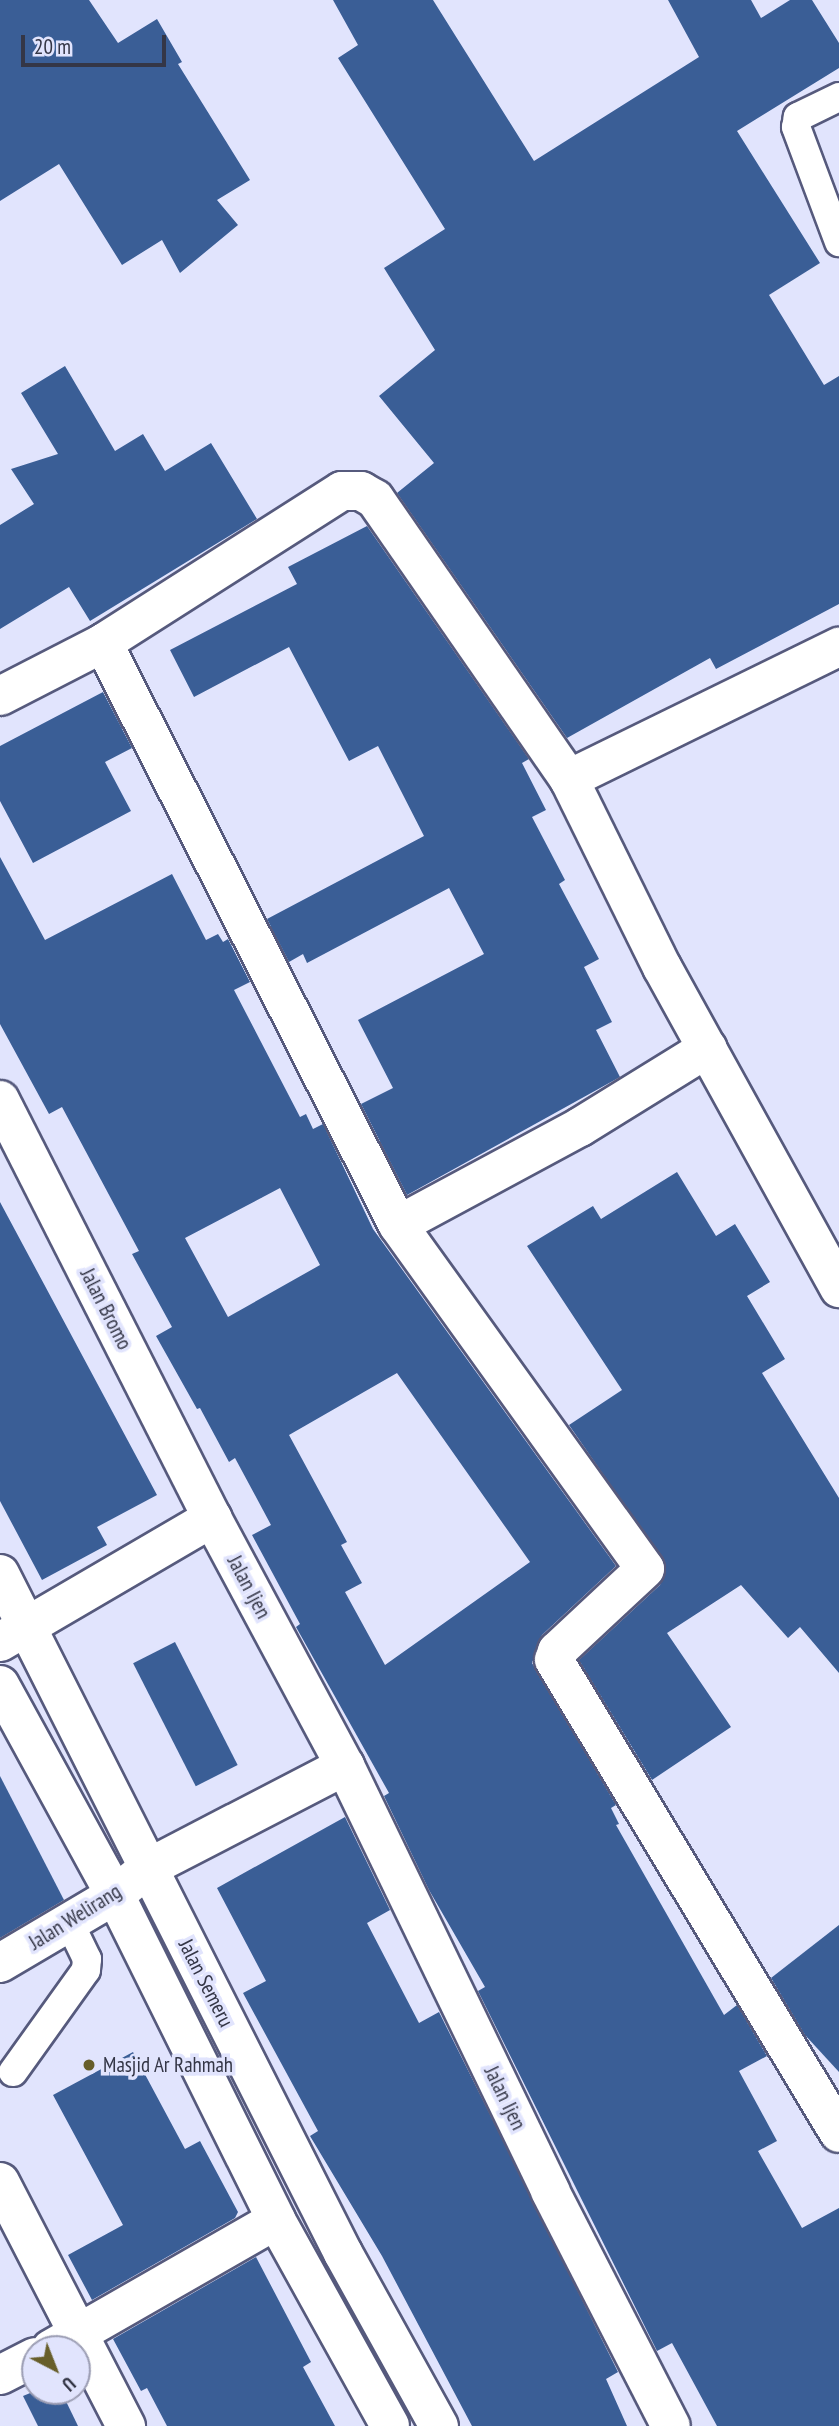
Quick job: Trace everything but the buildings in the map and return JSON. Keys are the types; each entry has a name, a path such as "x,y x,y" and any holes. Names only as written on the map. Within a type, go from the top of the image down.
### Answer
{"street":[{"path":"0,695 103,643 342,491 361,491 375,499 407,541 569,779 662,967 839,1288"},
{"path":"103,643 398,1225 645,1569 557,1651 554,1660 839,2133"},
{"path":"569,779 839,647"},
{"path":"398,1225 580,1127 708,1048"},
{"name":"Jalan Bromo","path":"0,1100 212,1518"},
{"path":"13,1635 212,1518"},
{"name":"Jalan Ijen","path":"212,1518 345,1766 550,2191 671,2426"},
{"name":"Jalan Semeru","path":"0,1574 13,1635 148,1868 343,2253 439,2426"},
{"name":"Jalan Semeru","path":"0,1685 115,1895 276,2220 390,2426"},
{"path":"148,1868 345,1766"},
{"name":"Jalan Welirang","path":"0,1963 115,1895 148,1868"},
{"path":"0,2182 62,2335"},
{"path":"77,2335 276,2220"},
{"path":"0,2375 21,2364"},
{"path":"91,2378 126,2426"}],"lane":[{"path":"839,97 798,117 796,127 839,242"},
{"path":"13,2072 86,1970 87,1959 69,1922"}],"place":[{"name":"Masjid Ar Rahmah","path":"89,2065"}]}
